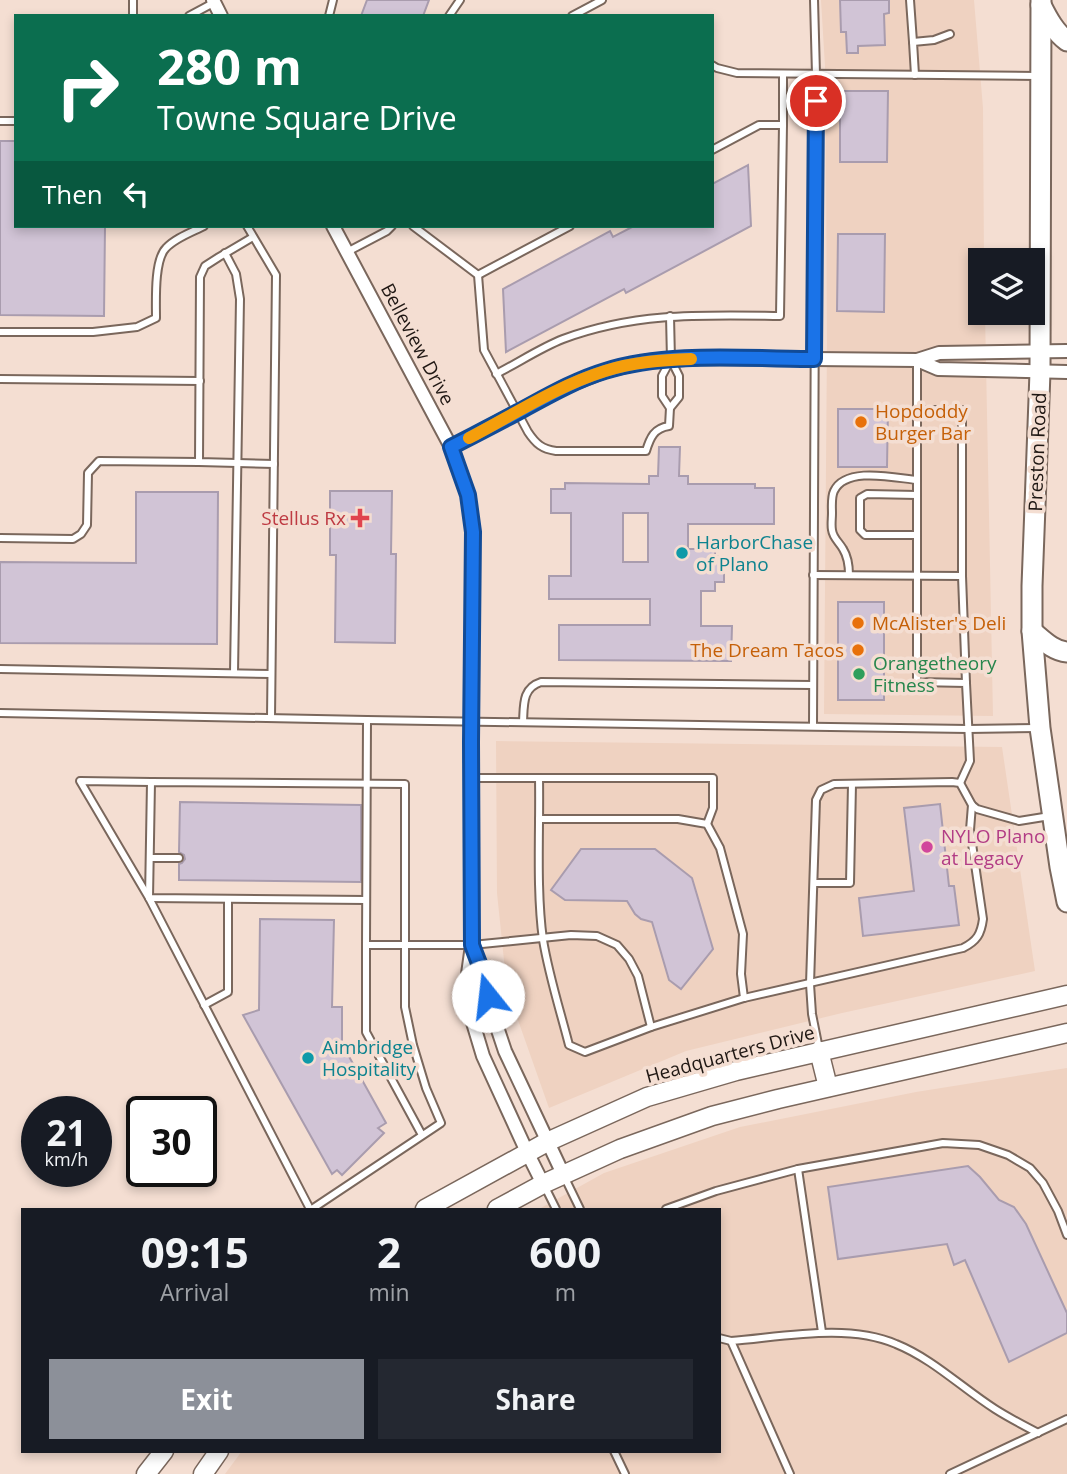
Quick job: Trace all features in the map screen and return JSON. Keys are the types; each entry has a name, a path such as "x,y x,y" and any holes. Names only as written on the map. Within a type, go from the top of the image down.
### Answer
{"main road":[{"path":"1041,2 1048,21 1067,41"},
{"name":"Preston Road","path":"1041,2 1040,372 1032,631 1041,728 1067,902"},
{"path":"1032,631 1048,645 1060,652 1067,652"},
{"name":"Headquarters Drive","path":"427,1208 527,1152 647,1097 736,1071 1067,995"},
{"path":"500,1208 563,1174 620,1149 712,1116 1067,1033"},
{"path":"819,1051 828,1087"},
{"path":"146,1474 162,1453"},
{"path":"203,1474 218,1453"}],"street":[{"name":"Belleview Drive","path":"334,228 451,447 468,495 473,532 472,945 467,981 471,1016 483,1056 544,1184"},
{"path":"451,447 562,388 605,371 648,361 706,358 917,360 939,353 1067,351"},
{"path":"917,360 938,369 1067,372"},
{"name":"Belleview Drive","path":"472,945 485,979 492,1013 505,1051 563,1174"}],"lane":[{"path":"576,14 602,0"},
{"path":"813,726 817,74 814,0"},
{"path":"910,0 915,75"},
{"path":"192,14 215,1"},
{"path":"913,42 934,40 950,34"},
{"path":"714,66 737,73 1040,76"},
{"path":"496,374 559,340 593,329 644,318 780,316 783,74"},
{"path":"714,149 759,125 783,125"},
{"path":"0,332 93,332 137,327 156,318 157,270 164,249 199,228"},
{"path":"248,228 276,275 271,719"},
{"path":"347,252 389,228"},
{"path":"416,228 478,275 484,350 536,443 546,449 646,451 650,437 661,427 669,426 670,408 679,397 679,376 671,360 670,316"},
{"path":"478,275 566,228"},
{"path":"199,462 200,277 205,266 253,237"},
{"path":"225,253 236,274 240,299 234,673"},
{"path":"670,408 662,396 662,376 671,360"},
{"path":"917,360 917,682 966,683"},
{"path":"0,379 200,381"},
{"path":"917,410 962,410 962,576 970,761 960,783"},
{"path":"0,538 73,539 80,534 87,525 88,473 99,461 274,464"},
{"path":"849,575 848,559 832,530 834,491 850,477 878,476 917,480"},
{"path":"917,495 867,494 860,498 860,530 865,535 917,535"},
{"path":"813,575 962,576"},
{"path":"0,669 271,674"},
{"path":"523,722 524,699 528,689 541,682 813,685"},
{"path":"0,713 471,722 1041,728"},
{"path":"367,720 366,1032 422,1135"},
{"path":"471,778 713,778 713,808 707,824 720,848 743,934 741,974 744,998"},
{"path":"539,778 543,939 569,1045 585,1052 651,1027 744,998 963,948 974,942 982,931 983,919 970,830 972,805"},
{"path":"310,1208 149,898 80,781 405,784 405,1007 426,1088 441,1123 312,1208"},
{"path":"149,898 151,782"},
{"path":"819,1051 810,984 816,800 821,790 834,784 960,783"},
{"path":"960,783 977,809 1019,821 1053,816"},
{"path":"814,883 850,883 852,784"},
{"path":"539,819 678,819 707,824"},
{"path":"150,858 179,858"},
{"path":"149,898 366,900"},
{"path":"204,1005 228,992 228,899"},
{"path":"366,945 472,945 571,935 597,936 617,945 629,959 638,976 651,1027"},
{"path":"669,1208 716,1191 798,1169 943,1143 979,1145 1008,1155 1030,1168 1043,1183 1067,1235"},
{"path":"798,1169 822,1332"},
{"path":"563,1174 580,1208"},
{"path":"544,1184 556,1208"},
{"path":"721,1338 731,1341 822,1332 866,1335 895,1343 921,1356 995,1409 1038,1433"},
{"path":"731,1341 790,1474"},
{"path":"950,1474 1067,1419"},
{"path":"615,1453 625,1474"}],"shaded area":[{"path":"821,0 974,0 983,108 984,248 968,248 968,325 985,325 993,716 824,714 827,343 825,66"},
{"path":"496,741 1002,747 1035,971 842,1013 686,1051 549,1108 507,989 497,893"},
{"path":"1067,1068 1067,1474 225,1474 241,1453 721,1453 721,1208 541,1208 604,1173 740,1127 916,1092"}],"building":[{"path":"367,0 429,0 424,14 362,14"},
{"path":"840,0 889,0 889,13 884,14 885,45 858,46 858,53 847,53 846,32 841,32"},
{"path":"840,91 888,91 887,162 840,162"},
{"path":"0,141 14,141 14,228 105,228 104,316 0,315"},
{"path":"748,165 751,226 626,293 624,289 506,352 503,289 610,231 613,237 630,228 714,228 714,183"},
{"path":"838,234 885,234 884,312 837,311"},
{"path":"838,409 888,409 887,467 838,467"},
{"name":"HarborChase of Plano","path":"659,447 680,447 679,476 688,476 688,484 755,484 755,488 774,488 774,524 688,524 688,549 715,549 715,556 724,556 724,582 715,582 715,591 701,591 701,626 732,626 731,661 559,660 559,625 650,625 650,599 549,599 549,576 571,576 571,513 551,513 551,489 565,489 565,483 649,484 649,476 658,476","holes":["623,513 648,513 648,562 623,562"]},
{"path":"330,491 392,491 391,554 396,554 395,643 335,642 336,555 330,555"},
{"path":"136,492 218,492 217,644 0,643 0,562 136,563"},
{"path":"838,602 884,602 884,700 838,700"},
{"path":"180,802 361,805 361,882 179,880 179,864 185,859 179,852"},
{"name":"NYLO Plano at Legacy","path":"940,804 949,886 954,886 959,925 863,936 859,898 914,891 904,808"},
{"path":"581,849 655,849 692,878 713,949 681,989 669,980 652,922 635,914 627,901 565,900 551,890"},
{"name":"Aimbridge Hospitality","path":"260,919 334,920 332,1007 342,1007 342,1044 386,1123 378,1128 384,1133 342,1175 337,1170 332,1174 243,1015 259,1010"},
{"path":"968,1166 999,1200 1014,1207 1026,1224 1067,1313 1067,1333 1009,1362 965,1260 954,1265 947,1244 838,1259 828,1187"}],"slow traffic":[{"path":"469,438 562,388 605,371 648,361 691,359"}],"place":[{"name":"Hopdoddy Burger Bar","path":"861,422"},
{"name":"Stellus Rx","path":"360,518"},
{"name":"HarborChase of Plano","path":"682,553"},
{"name":"McAlister's Deli","path":"858,623"},
{"name":"The Dream Tacos","path":"858,650"},
{"name":"Orangetheory Fitness","path":"859,674"},
{"name":"NYLO Plano at Legacy","path":"927,847"},
{"name":"Aimbridge Hospitality","path":"308,1058"}],"route":[{"path":"488,996 485,979 472,945 473,532 468,495 451,447 562,388 605,371 648,361 706,358 814,359 816,101"}]}
